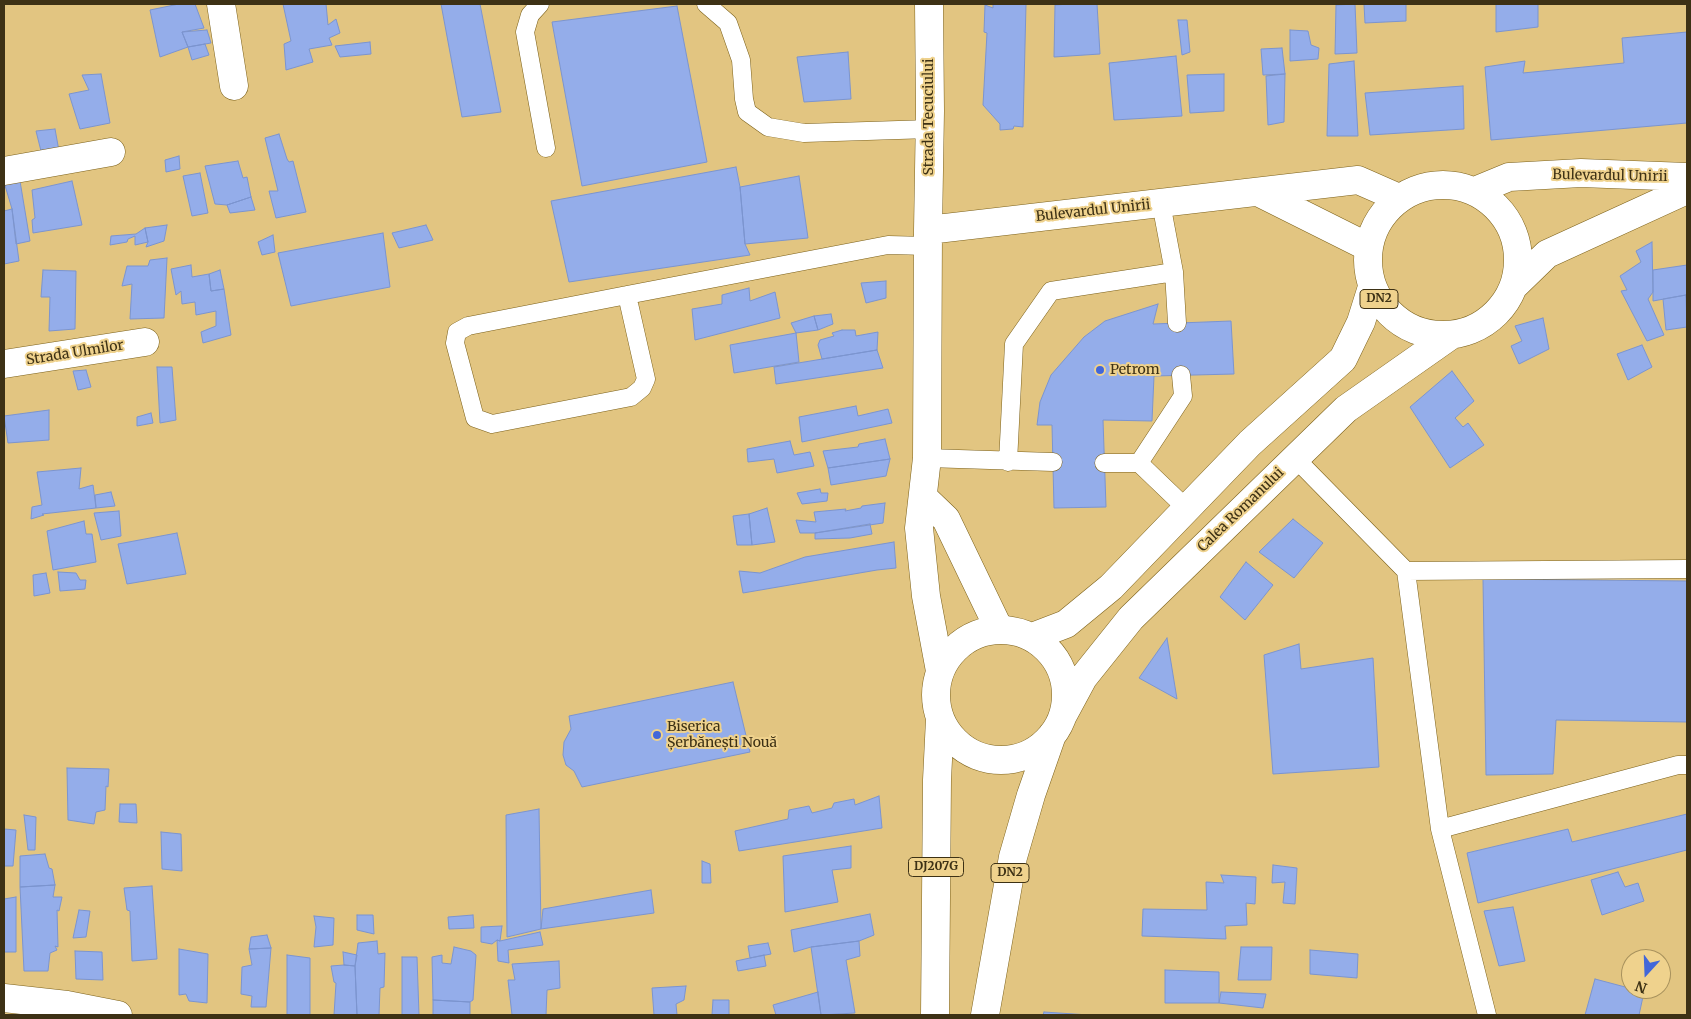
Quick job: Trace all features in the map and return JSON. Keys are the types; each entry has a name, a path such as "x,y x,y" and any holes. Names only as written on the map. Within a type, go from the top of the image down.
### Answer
{"main road":[{"path":"221,4 234,86"},
{"name":"Strada Tecuciului","path":"928,238 930,130 929,4"},
{"path":"4,171 111,152"},
{"name":"Bulevardul Unirii","path":"1475,191 1509,178 1563,174 1581,173 1687,178"},
{"name":"Bulevardul Unirii","path":"928,238 1067,213 1358,180 1399,198"},
{"name":"DN2","path":"1449,184 1475,191 1494,203 1508,220 1517,241 1519,263 1515,285 1505,304 1490,320 1471,331 1450,336 1426,334 1403,324 1384,308 1372,287 1368,267 1368,247 1374,228 1384,211 1399,198 1423,187 1449,184"},
{"name":"Bulevardul Unirii","path":"1515,285 1547,254 1687,190"},
{"path":"1258,192 1368,247"},
{"path":"928,238 927,458 918,528 926,596 940,672"},
{"name":"DN2","path":"1032,637 1066,624 1111,587 1250,443 1343,359 1361,322 1372,287"},
{"name":"Calea Romanului","path":"985,1015 1013,857 1031,795 1058,725 1083,678 1130,618 1346,409 1450,336"},
{"name":"Strada Ulmilor","path":"4,364 145,342"},
{"path":"923,497 946,519 999,630"},
{"path":"999,630 1016,632 1032,637 1050,652 1062,671 1066,693 1058,725 1035,750 1014,758 992,759 970,752 952,738 940,719 936,703 936,687 940,672 949,655 963,642 980,633 999,630"},
{"name":"DJ207G","path":"935,1015 937,780 940,719"},
{"path":"4,998 67,1005 118,1015"}],"lane":[{"path":"540,4 530,14 525,32 546,148"},
{"path":"706,4 728,23 741,60 747,112 768,127 804,134 930,130"},
{"path":"1161,203 1174,272 1177,323"},
{"path":"627,295 646,380 642,388 631,397 492,424 475,418 455,343 458,332 468,326 627,295 888,245 928,238"},
{"path":"1008,462 1014,344 1051,291 1174,272"},
{"path":"1140,463 1183,396 1182,376"},
{"path":"927,458 1053,462"},
{"path":"1295,458 1406,571 1440,829 1487,1015"},
{"path":"1104,463 1140,463 1187,509"},
{"path":"1406,571 1687,569"},
{"path":"1440,829 1687,765"}],"building":[{"path":"179,4 195,4 204,28 182,32 188,47 160,57 150,10"},
{"path":"283,4 326,4 328,25 336,19 340,33 329,38 332,45 309,49 313,62 286,70 284,44 291,41"},
{"path":"441,4 480,4 501,112 462,117"},
{"path":"993,4 1026,4 1023,127 1014,126 1013,129 1000,130 1000,124 983,105 987,33 984,32 985,5 993,8"},
{"path":"1097,4 1100,54 1054,57 1055,5"},
{"path":"1355,4 1357,53 1335,54 1336,5"},
{"path":"1364,4 1406,4 1406,21 1365,23"},
{"path":"1496,4 1538,4 1538,27 1496,32"},
{"path":"677,6 707,162 582,186 552,22"},
{"path":"1178,20 1187,20 1190,52 1182,55"},
{"path":"207,30 211,43 188,47 182,32"},
{"path":"1290,30 1308,31 1311,45 1319,48 1318,59 1290,61"},
{"path":"1687,32 1687,123 1491,140 1485,67 1525,61 1523,73 1624,63 1622,38"},
{"path":"370,42 371,54 340,57 335,46"},
{"path":"205,44 209,55 192,60 188,47"},
{"path":"1282,48 1285,74 1263,75 1261,49"},
{"path":"848,52 851,99 804,102 797,57"},
{"path":"1176,56 1182,116 1114,120 1109,63"},
{"path":"1354,61 1358,136 1327,136 1329,64"},
{"path":"101,74 110,123 80,129 69,94 89,90 82,75"},
{"path":"1224,74 1224,111 1190,113 1187,75"},
{"path":"1285,74 1284,122 1268,125 1266,76"},
{"path":"1463,86 1464,129 1370,135 1365,93"},
{"path":"55,129 59,151 41,151 36,131"},
{"path":"279,134 287,159 289,162 293,161 306,212 276,218 269,191 278,191 265,138"},
{"path":"179,156 180,169 166,172 165,160"},
{"path":"238,161 243,178 247,177 251,197 227,205 215,204 205,166"},
{"path":"736,167 740,187 745,244 750,255 569,282 551,201"},
{"path":"200,173 208,213 192,216 183,176"},
{"path":"19,175 30,241 16,244 12,209 4,182"},
{"path":"799,176 808,238 745,244 740,187"},
{"path":"72,181 82,225 33,233 32,220 35,218 32,190"},
{"path":"251,197 255,210 230,213 227,205"},
{"path":"12,209 19,261 4,264 4,211"},
{"path":"167,225 164,241 146,247 148,242 145,228"},
{"path":"426,225 433,240 399,248 392,233"},
{"path":"145,228 148,242 135,245 135,236 128,239 127,242 110,245 111,236 136,234"},
{"path":"383,233 390,287 291,306 278,253"},
{"path":"273,235 275,252 262,255 258,242"},
{"path":"1652,242 1653,292 1648,299 1664,335 1647,341 1621,291 1627,290 1620,276 1641,262 1636,251"},
{"path":"167,258 164,318 130,319 132,284 122,286 127,266 148,266 150,260"},
{"path":"191,265 192,277 209,274 211,291 224,289 231,335 203,343 201,332 216,326 216,311 196,315 195,302 182,304 181,291 176,295 171,269"},
{"path":"1687,265 1687,301 1686,295 1653,301 1653,270"},
{"path":"43,270 76,271 75,329 49,331 50,297 41,297"},
{"path":"220,270 224,289 211,291 209,274"},
{"path":"886,281 886,298 866,303 861,283"},
{"path":"749,288 750,301 775,292 780,318 695,340 692,309 722,304 722,295"},
{"path":"1686,295 1687,327 1666,330 1663,299"},
{"path":"1158,304 1153,324 1231,321 1234,374 1154,376 1152,421 1103,420 1106,507 1054,508 1052,425 1037,425 1040,402 1051,375 1084,337 1105,321"},
{"path":"831,314 833,324 818,330 814,316"},
{"path":"814,316 818,330 796,333 791,323"},
{"path":"1543,318 1549,349 1519,364 1511,346 1522,341 1515,326"},
{"path":"842,330 855,330 856,336 878,332 877,350 822,359 818,345 820,340 834,336 832,333"},
{"path":"796,333 799,362 734,373 730,345"},
{"path":"1642,345 1652,367 1628,380 1617,354"},
{"path":"877,350 883,368 776,384 774,367"},
{"path":"157,367 172,367 176,420 160,423"},
{"path":"86,370 91,387 78,390 73,371"},
{"path":"1452,371 1474,401 1455,418 1463,427 1468,423 1484,445 1450,468 1410,407"},
{"path":"856,406 858,416 888,409 892,423 802,442 799,417"},
{"path":"49,410 49,440 8,443 4,416"},
{"path":"151,413 153,423 137,426 137,417"},
{"path":"885,439 890,459 828,468 823,451 858,447 859,444"},
{"path":"790,441 794,455 810,452 814,466 777,473 774,459 748,462 747,449"},
{"path":"890,459 886,476 831,485 828,468"},
{"path":"81,468 79,489 93,485 96,508 42,514 44,515 31,519 32,507 42,505 37,472"},
{"path":"820,489 821,493 828,493 827,501 802,504 797,493"},
{"path":"111,492 115,506 96,508 95,495"},
{"path":"885,503 883,523 815,533 800,533 796,520 816,522 814,512 846,509 845,511 861,508 862,506"},
{"path":"767,508 775,542 752,545 749,514"},
{"path":"119,511 121,536 101,540 94,513"},
{"path":"749,514 752,545 737,545 733,516"},
{"path":"1293,519 1323,543 1294,578 1259,552"},
{"path":"84,521 86,534 92,534 96,562 53,570 47,531"},
{"path":"870,524 872,534 850,538 815,539 815,533"},
{"path":"177,533 186,574 127,584 118,544"},
{"path":"894,542 896,568 743,593 739,571 760,573 805,557"},
{"path":"1246,562 1273,585 1245,620 1220,597"},
{"path":"58,572 76,573 80,580 86,580 85,589 60,591"},
{"path":"46,573 50,593 34,596 33,575"},
{"path":"1483,579 1687,581 1687,722 1556,720 1553,774 1486,775"},
{"path":"1167,638 1177,699 1139,678"},
{"path":"1299,644 1301,669 1373,658 1379,767 1273,774 1264,655"},
{"name":"Biserica Șerbănești Nouă","path":"733,682 750,752 582,787 574,771 566,765 563,755 564,742 571,729 569,716"},
{"path":"67,768 109,769 105,810 96,812 94,824 68,820"},
{"path":"879,796 882,828 739,851 735,831 788,819 789,810 809,806 812,813 832,808 834,803 854,799 855,805"},
{"path":"120,804 136,804 137,823 119,822"},
{"path":"539,809 541,929 507,937 506,815"},
{"path":"1687,814 1687,850 1478,903 1467,853 1568,829 1572,842"},
{"path":"24,815 36,817 35,850 28,850"},
{"path":"4,829 16,830 13,866 4,866"},
{"path":"161,832 181,834 182,871 162,869"},
{"path":"851,846 851,868 832,870 838,902 785,912 783,856"},
{"path":"45,854 49,868 52,869 55,885 20,887 20,856"},
{"path":"702,861 710,864 711,883 702,883"},
{"path":"1273,865 1297,868 1295,904 1283,903 1285,882 1272,883"},
{"path":"1618,872 1625,887 1638,883 1644,901 1602,915 1591,880"},
{"path":"1221,875 1256,877 1255,904 1246,903 1247,925 1225,926 1226,939 1142,936 1143,909 1207,910 1206,882 1224,883"},
{"path":"55,885 53,897 62,897 59,911 57,910 58,947 55,946 57,950 50,953 48,971 24,971 20,887"},
{"path":"152,886 157,959 132,961 130,911 127,910 124,888"},
{"path":"651,890 654,913 541,929 543,909"},
{"path":"16,897 16,952 4,952 4,899"},
{"path":"1513,907 1525,961 1499,966 1484,911"},
{"path":"79,910 90,911 86,937 73,938"},
{"path":"870,914 874,935 859,941 811,947 794,952 791,930"},
{"path":"357,915 373,915 374,934 357,930"},
{"path":"473,915 474,928 449,929 448,917"},
{"path":"314,916 334,918 333,945 314,947 316,927"},
{"path":"502,926 500,941 497,940 492,944 481,942 481,927"},
{"path":"540,932 543,945 508,950 509,963 498,961 497,940 500,941"},
{"path":"267,935 271,948 249,949 251,937"},
{"path":"377,941 378,954 385,953 384,987 380,988 379,1015 357,1015 355,966 358,943"},
{"path":"859,941 860,956 846,960 855,1013 821,1015 811,947"},
{"path":"768,943 771,954 750,958 748,946"},
{"path":"454,947 471,951 476,955 473,1000 470,1002 433,1000 432,957 442,955 442,963 451,964"},
{"path":"1241,947 1272,947 1271,980 1238,980"},
{"path":"271,948 266,1007 251,1007 252,996 241,994 242,967 252,965 249,949"},
{"path":"179,949 208,954 207,1003 189,1001 186,994 179,995"},
{"path":"1310,950 1358,954 1357,978 1310,974"},
{"path":"75,951 102,952 103,980 76,979"},
{"path":"343,952 357,955 355,966 344,965"},
{"path":"287,955 310,958 310,1015 287,1015"},
{"path":"764,955 766,966 738,971 736,961"},
{"path":"402,957 417,957 419,1015 402,1015"},
{"path":"559,961 560,988 547,990 546,1015 512,1015 508,980 515,980 512,964"},
{"path":"331,966 355,966 357,1015 334,1015 336,983 334,982"},
{"path":"1165,970 1219,972 1219,1003 1165,1003"},
{"path":"1595,979 1621,986 1621,999 1642,999 1639,1015 1585,1015"},
{"path":"686,986 684,1000 676,1004 677,1015 654,1015 652,988"},
{"path":"818,992 821,1015 776,1015 773,1005"},
{"path":"1221,992 1266,994 1263,1008 1219,1003"},
{"path":"433,1000 470,1002 470,1015 433,1015"},
{"path":"713,1000 729,1000 729,1015 712,1015"},
{"path":"1044,1012 1089,1015 1043,1015"}],"place":[{"name":"Petrom","path":"1100,370"},
{"name":"Biserica Șerbănești Nouă","path":"657,735"}]}
